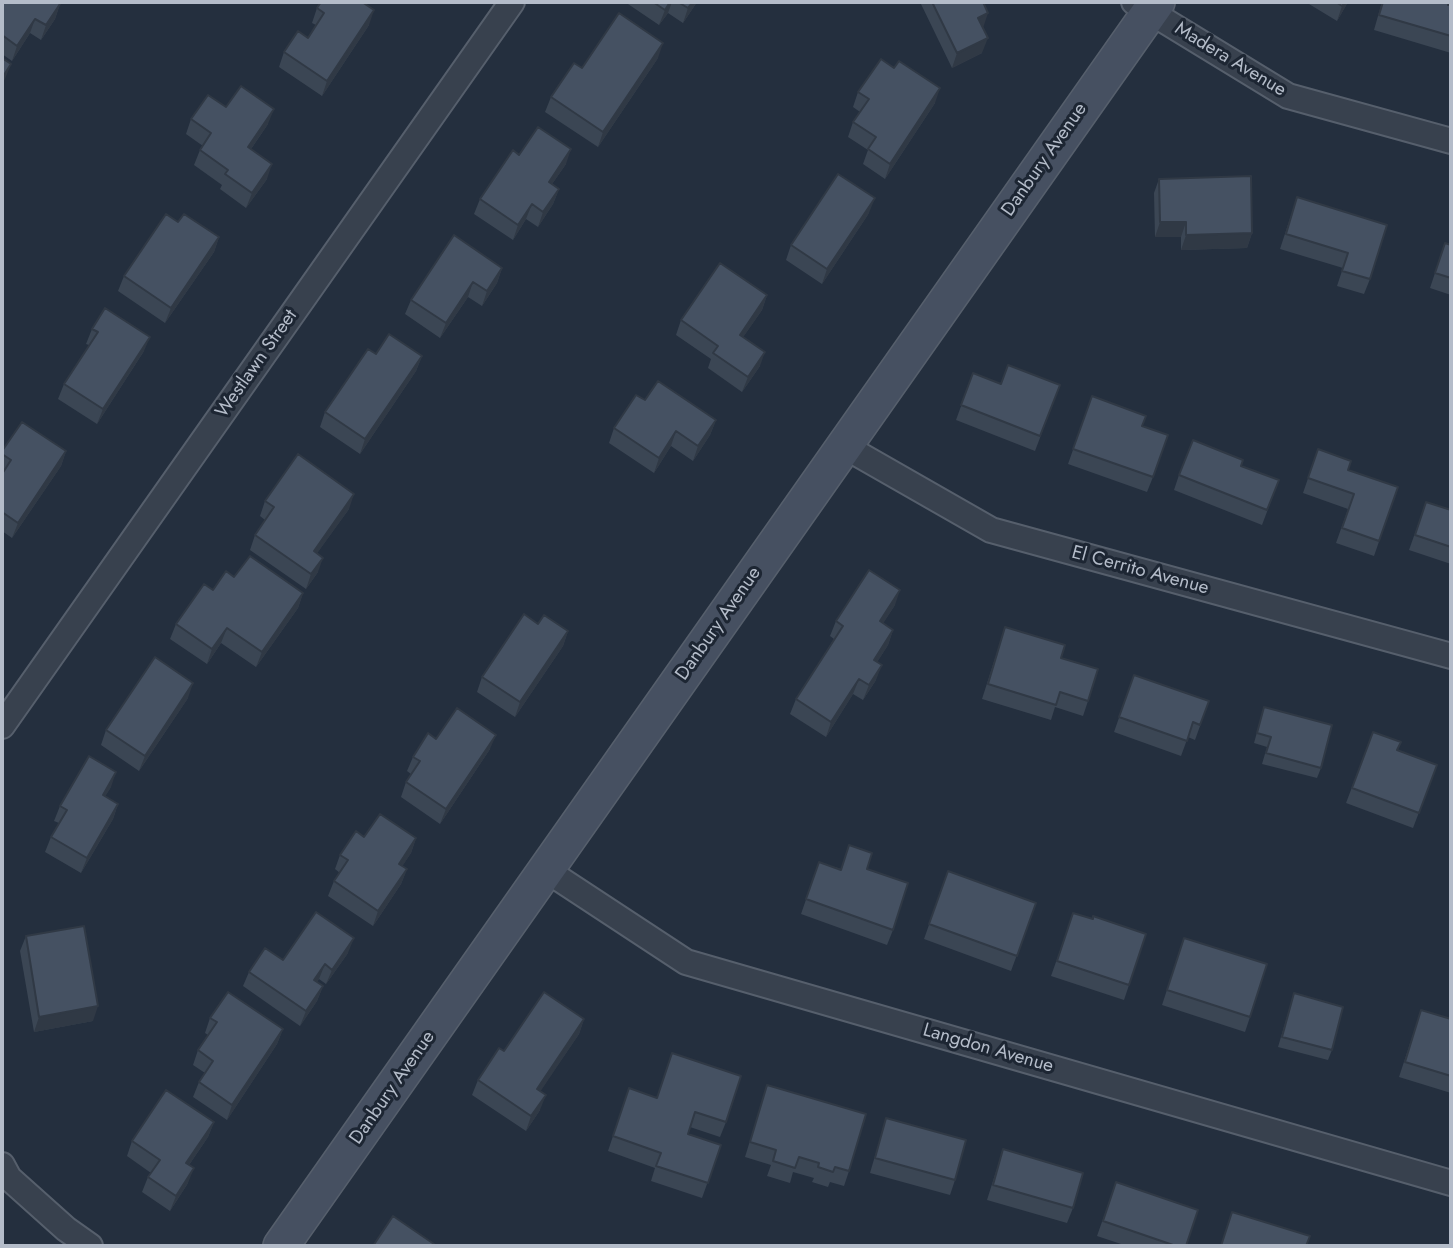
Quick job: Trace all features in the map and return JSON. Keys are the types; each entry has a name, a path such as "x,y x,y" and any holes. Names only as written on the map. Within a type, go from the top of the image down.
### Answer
{"street":[{"name":"Westlawn Street","path":"2,726 512,2"},
{"name":"Madera Avenue","path":"1147,5 1288,96 1451,141"},
{"name":"Danbury Avenue","path":"281,1246 844,446 1147,5"},
{"name":"El Cerrito Avenue","path":"844,446 991,530 1451,656"},
{"name":"Langdon Avenue","path":"545,870 687,961 1451,1183"},
{"path":"2,1165 9,1178 66,1229 90,1246"}],"building":[{"path":"3,2 60,4 46,25 35,19 17,46 2,35"},
{"path":"321,2 362,2 374,10 327,81 284,52 298,31 308,38 324,13 317,8"},
{"path":"653,2 670,2 665,10"},
{"path":"678,2 693,2 688,8"},
{"path":"932,2 983,2 988,13 978,18 988,38 957,53"},
{"path":"1383,2 1449,2 1451,36 1379,15"},
{"path":"619,13 663,43 603,132 551,97 574,63 582,68"},
{"path":"2,58 11,64 2,78"},
{"path":"881,59 894,68 899,61 940,88 890,164 868,149 876,137 853,122 869,99 858,92"},
{"path":"241,86 274,109 248,147 272,164 252,193 225,174 228,170 200,150 211,133 191,119 208,95 226,107"},
{"path":"538,127 571,149 549,182 559,189 543,212 532,204 518,225 480,199 513,150 519,155"},
{"path":"838,174 875,198 827,269 791,245"},
{"path":"1251,176 1252,233 1186,235 1186,222 1160,222 1159,179"},
{"path":"1297,197 1387,225 1370,279 1342,271 1348,253 1286,234"},
{"path":"166,214 178,222 184,214 219,237 171,308 124,276"},
{"path":"454,235 502,268 487,291 473,282 446,323 411,300"},
{"path":"1445,243 1451,245 1451,278 1435,273"},
{"path":"720,263 767,295 740,335 765,352 748,377 713,353 718,346 681,320"},
{"path":"105,308 150,337 103,409 64,384 98,332 92,329"},
{"path":"389,334 422,356 365,439 325,412 368,349 376,354"},
{"path":"1008,365 1060,385 1040,436 961,405 973,373 1001,384"},
{"path":"658,381 716,420 698,446 676,431 659,458 614,428 636,395 645,400"},
{"path":"1092,396 1146,416 1142,426 1168,435 1153,477 1073,449"},
{"path":"22,422 66,451 18,523 2,512 2,474 11,460 2,454 2,451"},
{"path":"1193,440 1243,460 1241,466 1279,480 1267,510 1179,475"},
{"path":"1318,449 1351,461 1348,470 1398,487 1379,541 1342,528 1354,494 1308,478"},
{"path":"298,454 354,494 314,551 323,558 311,574 255,535 274,507 265,501"},
{"path":"1426,502 1451,510 1451,547 1415,535"},
{"path":"250,556 303,593 262,652 227,628 212,649 176,624 204,584 213,590 226,571 234,577"},
{"path":"869,570 900,590 880,621 893,630 874,660 882,665 869,685 859,679 831,722 796,699 843,626 836,621"},
{"path":"524,614 538,624 544,615 568,631 520,702 482,677"},
{"path":"1005,627 1065,645 1061,658 1098,669 1088,701 1060,692 1056,705 988,684"},
{"path":"155,657 193,683 145,756 106,730"},
{"path":"1134,675 1209,701 1200,725 1193,722 1187,741 1119,717"},
{"path":"1264,707 1332,725 1321,768 1266,753 1271,737 1257,733"},
{"path":"457,708 496,735 446,809 406,782 420,761 413,757 428,733 436,739"},
{"path":"1373,732 1401,742 1397,750 1437,765 1419,813 1352,788"},
{"path":"89,756 116,772 103,795 118,804 87,858 51,837 67,810 60,806"},
{"path":"380,814 416,838 399,864 407,869 378,911 334,881 348,860 340,855 356,831 364,837"},
{"path":"849,845 872,853 867,869 908,883 893,930 806,899 819,862 841,870"},
{"path":"948,871 1036,903 1017,956 929,924"},
{"path":"316,912 354,938 332,970 325,964 314,980 323,986 306,1011 249,972 265,948 283,960"},
{"path":"1073,913 1093,919 1093,916 1146,934 1129,985 1057,961"},
{"path":"84,926 98,1006 39,1017 26,936"},
{"path":"1184,938 1267,964 1250,1017 1167,990"},
{"path":"228,992 283,1029 232,1105 199,1082 213,1061 198,1050 217,1022 210,1018"},
{"path":"544,992 584,1019 537,1089 546,1095 531,1116 478,1080 499,1048 504,1051"},
{"path":"1294,993 1343,1007 1332,1050 1282,1037"},
{"path":"1421,1010 1451,1019 1451,1076 1405,1062"},
{"path":"672,1053 741,1076 726,1122 695,1112 688,1134 721,1145 708,1183 656,1166 661,1153 613,1136 629,1088 657,1098"},
{"path":"767,1085 866,1114 849,1171 835,1167 833,1172 818,1167 819,1163 799,1157 795,1168 773,1161 776,1150 750,1142"},
{"path":"166,1090 214,1122 186,1163 194,1168 176,1196 148,1177 160,1160 132,1141"},
{"path":"886,1118 966,1140 955,1180 875,1158"},
{"path":"1003,1149 1083,1173 1073,1208 993,1185"},
{"path":"1116,1182 1198,1210 1186,1246 1176,1246 1103,1221"},
{"path":"1232,1212 1310,1236 1306,1246 1221,1246"},
{"path":"393,1216 434,1244 433,1246 373,1246"}]}
